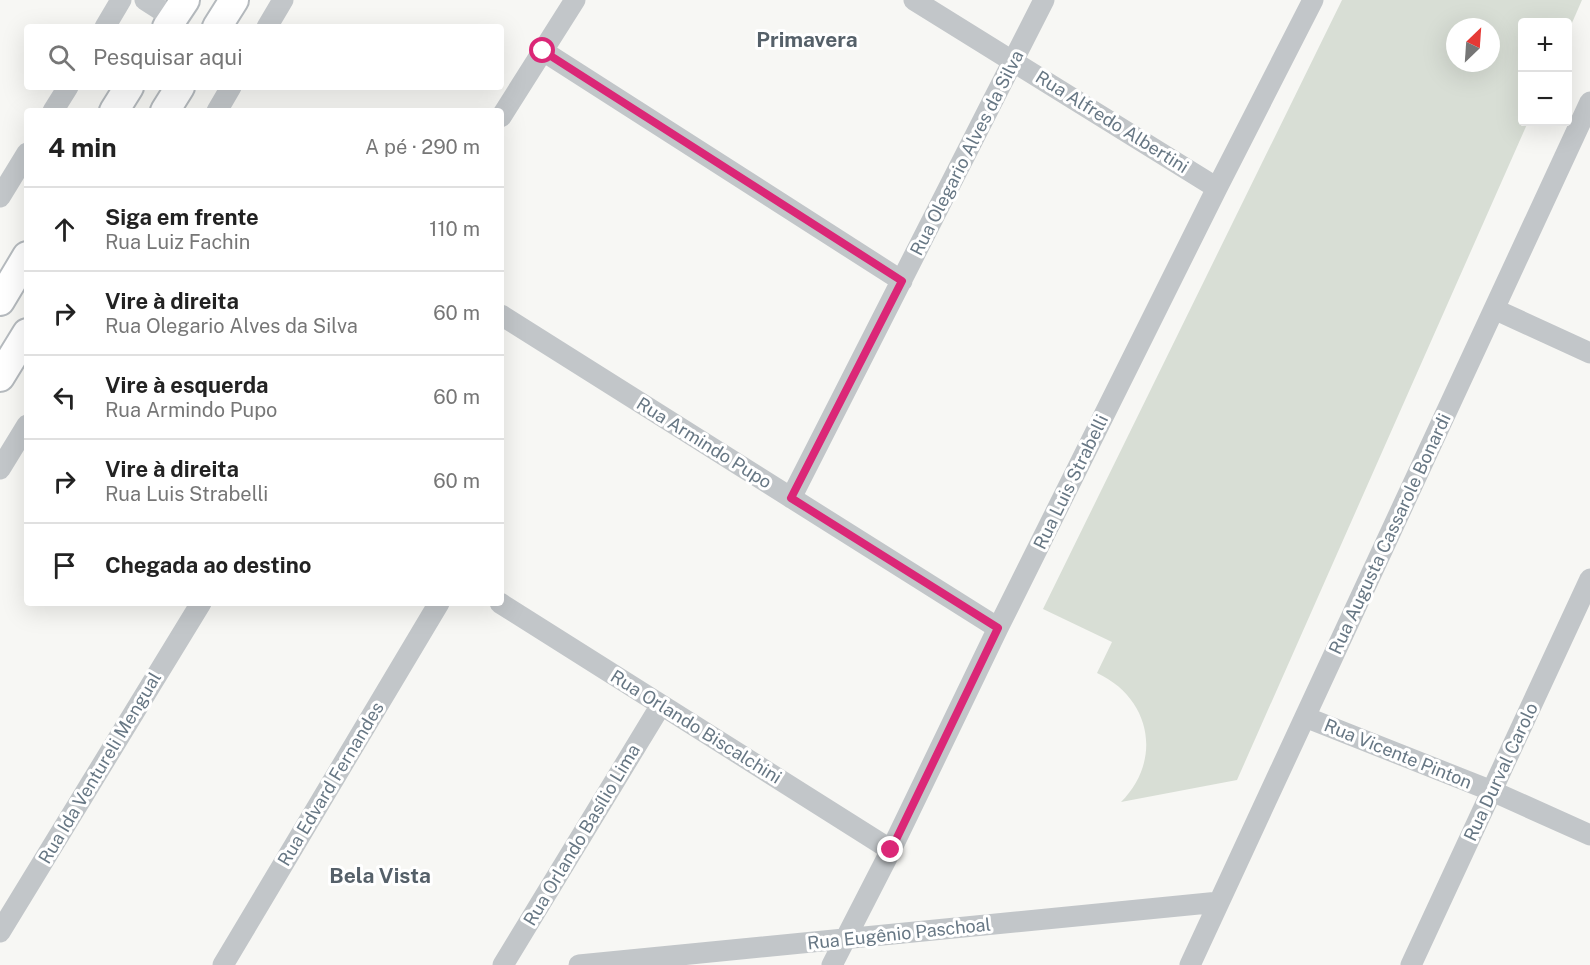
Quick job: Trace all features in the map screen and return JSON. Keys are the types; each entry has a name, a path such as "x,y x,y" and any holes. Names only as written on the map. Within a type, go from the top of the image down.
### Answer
{"main road":[{"path":"219,24 234,0"},
{"path":"116,108 127,90"},
{"path":"167,108 178,90"},
{"path":"0,301 24,261"},
{"path":"0,377 24,338"}],"street":[{"path":"107,24 121,0"},
{"path":"145,0 175,15"},
{"path":"269,24 283,0"},
{"path":"504,112 575,0"},
{"name":"Rua Alfredo Albertini","path":"914,0 1217,188"},
{"name":"Rua Olegario Alves da Silva","path":"791,498 1044,0"},
{"name":"Rua Luis Strabelli","path":"832,965 891,850 998,628 1217,188 1313,0"},
{"path":"543,51 902,281"},
{"path":"55,108 66,90"},
{"path":"219,108 229,90"},
{"name":"Rua Augusta Cassarole Bonardi","path":"1190,965 1590,102"},
{"path":"0,197 24,158"},
{"path":"1494,309 1590,353"},
{"name":"Rua Armindo Pupo","path":"504,317 998,628"},
{"path":"0,469 24,430"},
{"name":"Rua Durval Carolo","path":"1411,965 1590,579"},
{"name":"Rua Ida Ventureli Mengual","path":"0,932 199,606"},
{"name":"Rua Edvard Fernandes","path":"223,965 437,606"},
{"name":"Rua Orlando Biscalchini","path":"504,606 891,850"},
{"name":"Rua Orlando Basílio Lima","path":"503,965 661,705"},
{"name":"Rua Vicente Pinton","path":"1305,717 1492,791 1590,835"},
{"name":"Rua Eugênio Paschoal","path":"579,965 1220,902"}],"shaded area":[{"path":"1342,0 1582,0 1572,23 1572,18 1518,18 1518,126 1526,126 1237,780 1121,802 1143,768 1146,749 1145,731 1139,714 1129,698 1115,684 1097,673 1112,642 1043,609"}],"district":[{"name":"Primavera","path":"807,40"},
{"name":"Bela Vista","path":"380,876"}],"route":[{"path":"543,51 902,281 791,498 998,628 891,850"}]}
